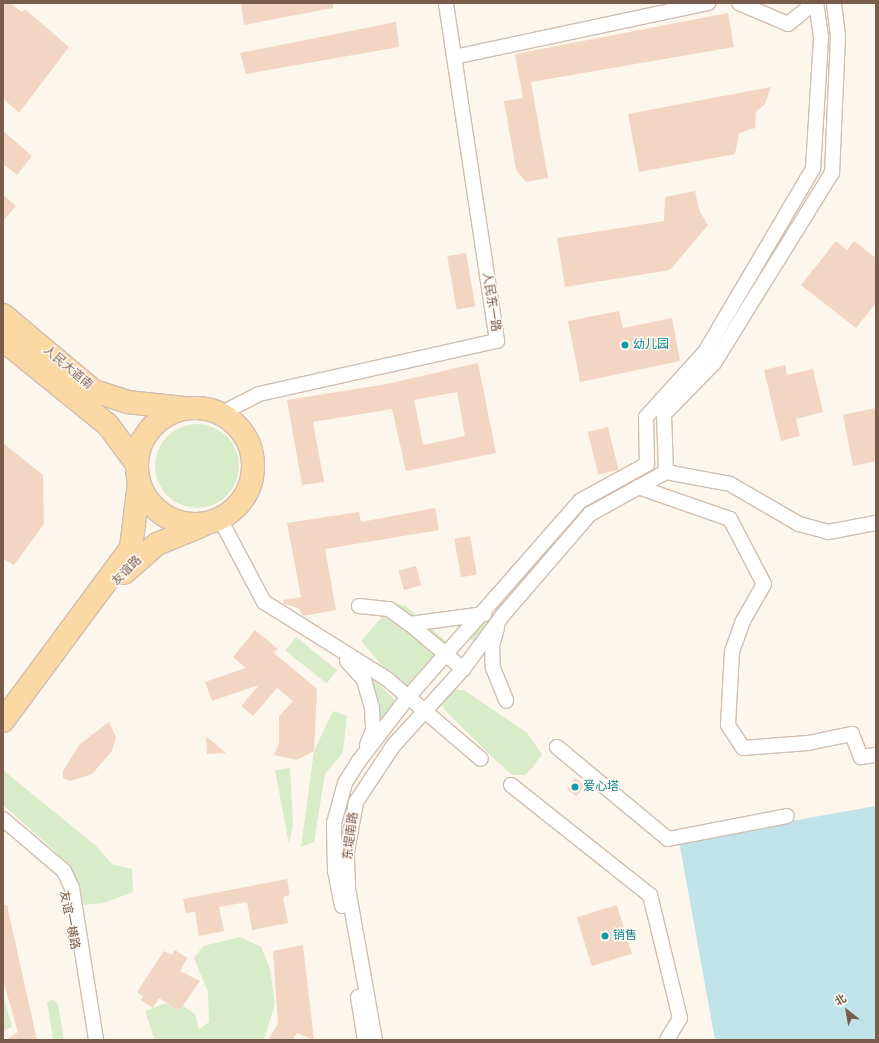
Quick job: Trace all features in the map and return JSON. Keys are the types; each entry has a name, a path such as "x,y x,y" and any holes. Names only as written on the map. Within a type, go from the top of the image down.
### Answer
{"main road":[{"name":"人民大道南","path":"3,315 94,391 127,402 189,408"},
{"name":"人民大道南","path":"3,340 108,425 137,473"},
{"path":"189,408 220,414 236,424 247,439 253,457 253,476 246,494 235,509 213,521 172,520 150,503 137,473 145,437 159,421 189,408"},
{"name":"友谊路","path":"3,721 65,642 131,548 137,473"},
{"name":"友谊路","path":"65,642 139,558 157,544 213,521"}],"street":[{"name":"人民东一路","path":"220,414 259,394 497,341 446,3"},
{"path":"454,57 708,3"},
{"path":"739,3 788,24 815,3"},
{"name":"东堤南路","path":"365,1040 335,871 334,837 337,808 359,761 408,697 484,614 580,501 647,464 646,417 705,352 813,169 821,36 815,3"},
{"path":"834,3 838,36 832,173 714,363 664,414 666,472 730,484 799,524 828,532 876,523"},
{"name":"东堤南路","path":"376,1040 348,888 351,822 356,802 367,783 393,746 426,712 463,669 503,615 590,514 666,472"},
{"path":"638,487 730,518 764,584 743,621 732,651 728,725 743,748 808,743 852,734 861,757 876,755"},
{"path":"213,521 264,602 337,651 387,679 481,759"},
{"path":"359,606 389,609 410,624 463,669"},
{"path":"410,624 484,614"},
{"path":"503,615 492,645 493,668 506,701"},
{"path":"337,651 364,680 372,708 374,730 359,761"},
{"path":"557,746 668,839 787,816"},
{"path":"511,785 650,894 680,1018 667,1040"},
{"name":"友谊一横路","path":"3,819 37,845 64,871 72,888 96,1040"},
{"name":"友谊一横路","path":"3,826 41,855 59,876 65,891 90,1040"}],"green space":[{"path":"197,424 213,427 227,436 236,450 239,466 236,482 227,496 213,505 197,508 181,505 167,496 158,482 155,466 158,450 167,436 181,427"},
{"path":"394,603 406,606 458,652 408,697 361,641"},
{"path":"503,615 475,643 450,620"},
{"path":"296,637 337,670 326,684 285,650"},
{"path":"371,676 396,701 381,732"},
{"path":"451,690 464,690 526,732 542,754 525,775 512,775 444,709 441,703"},
{"path":"333,711 347,716 343,752 325,774 314,842 301,847 314,751"},
{"path":"290,768 293,824 289,844 275,770"},
{"path":"3,770 96,846 112,864 132,869 133,892 104,903 83,905 57,853 3,805"},
{"path":"240,937 261,947 270,969 275,1004 264,1040 155,1040 145,1011 166,1003 179,1011 183,1006 195,1014 199,1029 209,1022 208,992 194,958 203,946"},
{"path":"3,995 12,1027 3,1031"},
{"path":"53,999 58,1005 64,1040 53,1040 47,1002"}],"water":[{"path":"876,806 876,1040 715,1040 679,841"}],"building":[{"path":"3,3 10,3 22,12 25,9 69,47 19,113 3,98"},
{"path":"241,3 333,3 333,8 244,25"},
{"path":"728,13 734,47 531,82 548,178 526,182 516,170 504,101 523,98 515,54"},
{"path":"396,22 399,47 246,74 240,53"},
{"path":"771,87 765,104 756,112 755,128 739,133 735,154 639,172 628,114"},
{"path":"3,131 32,156 17,175 3,164"},
{"path":"695,191 699,210 708,225 670,270 565,287 557,238 664,221 665,197"},
{"path":"3,195 16,206 3,221"},
{"path":"836,241 847,250 854,241 876,258 876,303 856,328 801,285"},
{"path":"466,253 475,306 457,309 447,256"},
{"name":"幼儿园","path":"619,311 623,328 672,318 680,361 580,382 568,321"},
{"path":"478,363 496,453 406,471 392,409 313,422 324,482 302,485 287,400 387,384","holes":["457,392 465,436 423,445 414,400"]},
{"path":"785,365 787,375 813,369 823,412 796,419 800,436 781,441 764,370"},
{"path":"876,408 876,461 853,466 843,415"},
{"path":"608,427 619,470 598,475 588,432"},
{"path":"3,443 43,475 44,524 14,565 3,559"},
{"path":"435,508 439,530 325,549 336,610 303,616 298,608 284,604 283,600 301,597 287,523 359,512 361,522"},
{"path":"470,536 477,574 461,577 454,539"},
{"path":"416,566 421,585 404,590 399,571"},
{"path":"255,630 278,649 273,652 317,689 314,751 297,760 274,755 279,743 279,716 293,701 277,688 253,716 241,706 259,685 212,701 205,682 246,668 233,657"},
{"path":"109,722 116,737 112,751 92,774 70,781 63,778 63,771 80,744"},
{"path":"206,736 226,753 207,754"},
{"name":"爱心塔","path":"575,778 585,785 577,796 567,789"},
{"path":"287,879 290,895 283,897 288,923 252,930 247,902 219,907 224,931 199,936 195,912 186,913 183,899"},
{"path":"3,905 7,905 37,1040 5,1040 18,1032 3,980"},
{"name":"销售","path":"617,905 632,954 592,966 577,917"},
{"path":"303,945 314,1040 297,1033 293,1040 268,1040 278,1024 273,951"},
{"path":"175,950 187,958 180,971 200,981 179,1011 159,998 153,1008 141,1000 143,996 137,992 164,951 172,955"}],"place":[{"name":"幼儿园","path":"625,345"},
{"name":"爱心塔","path":"575,787"},
{"name":"销售","path":"605,936"}]}
